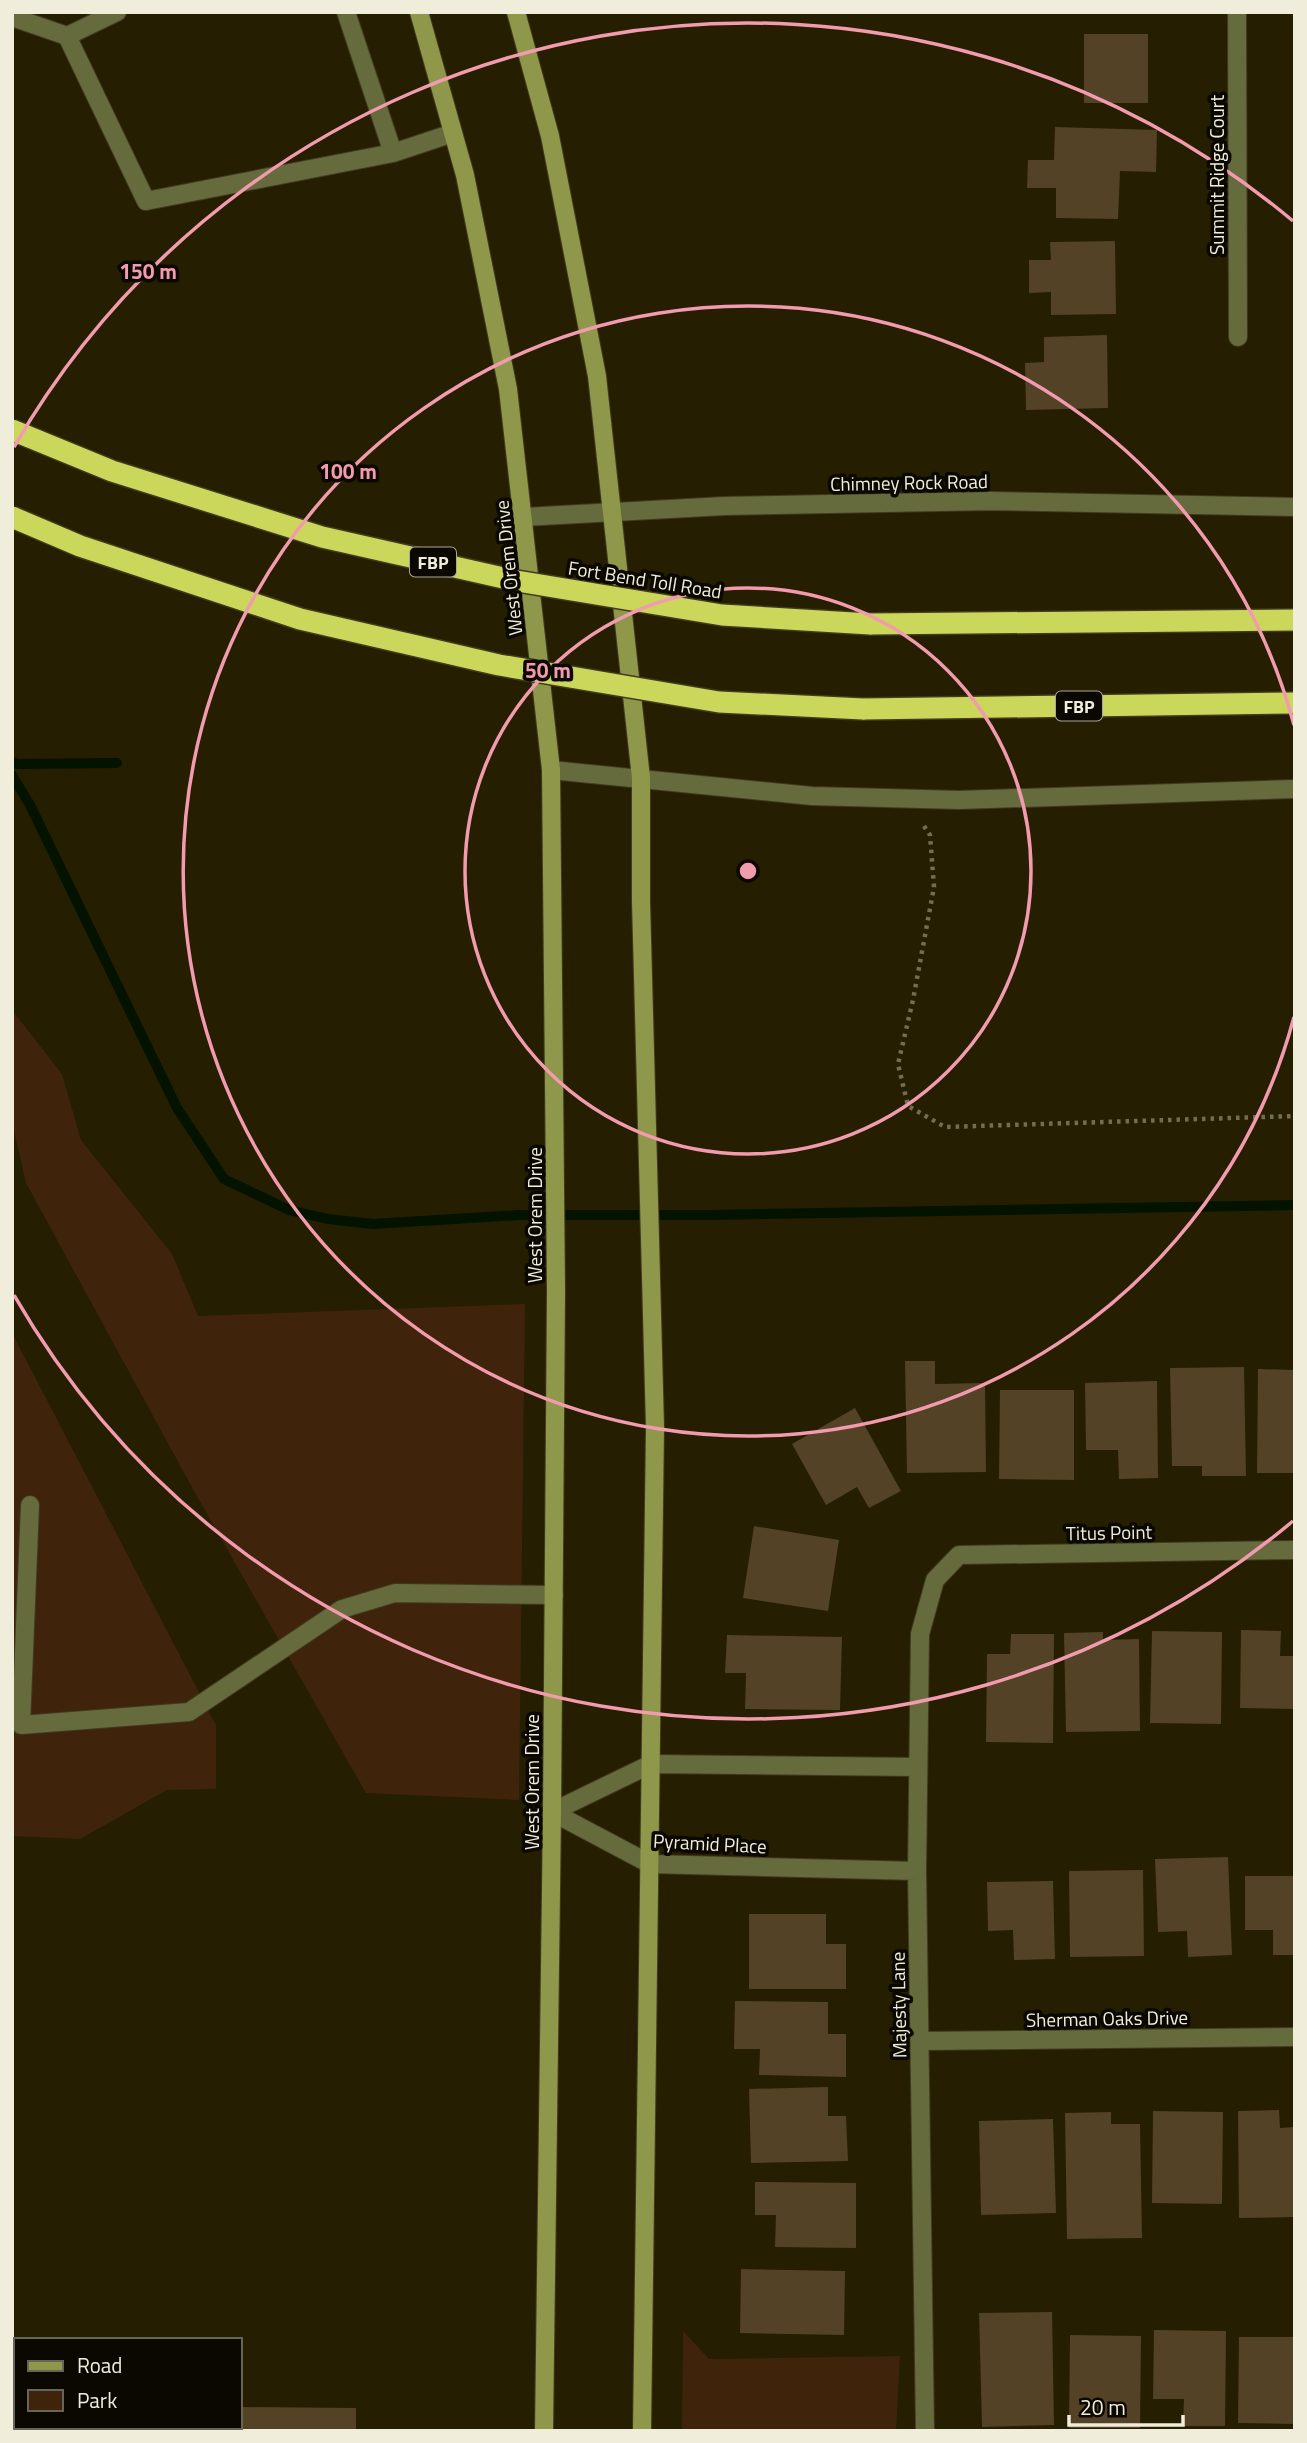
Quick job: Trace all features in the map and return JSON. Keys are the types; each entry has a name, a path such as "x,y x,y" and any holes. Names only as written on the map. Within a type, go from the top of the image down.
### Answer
{"highway":[{"name":"Fort Bend Toll Road","path":"12,430 112,471 322,537 517,581 722,615 870,624 1295,620"},
{"name":"FBP","path":"12,517 80,546 300,619 499,665 719,702 863,709 1295,703"}],"main road":[{"name":"West Orem Drive","path":"419,12 465,175 508,389 551,770 555,1145 554,1595 544,2431"},
{"path":"516,12 550,136 597,376 641,778 641,901 655,1427 642,2431"}],"street":[{"path":"12,17 67,36 117,12"},
{"path":"346,12 393,153"},
{"name":"Summit Ridge Court","path":"1237,12 1238,337"},
{"path":"67,36 146,201 393,153 453,133"},
{"name":"Chimney Rock Road","path":"524,517 724,506 992,501 1295,507"},
{"path":"551,770 812,796 958,800 1295,789"},
{"path":"30,1504 21,1725 190,1712 342,1609 395,1593 554,1595"},
{"name":"Titus Point","path":"935,1580 959,1555 1295,1550"},
{"name":"Majesty Lane","path":"925,2431 917,1767 920,1634 935,1580"},
{"path":"552,1812 651,1764 917,1767"},
{"name":"Pyramid Place","path":"552,1812 650,1864 917,1871"},
{"name":"Sherman Oaks Drive","path":"920,2041 1295,2037"}],"path":[{"path":"906,798 930,835 934,887 898,1064 908,1106 945,1127 1295,1116"}],"green space":[{"path":"12,1010 62,1074 81,1140 172,1254 198,1316 525,1304 519,1800 366,1793 194,1491 26,1183 12,1122"},
{"path":"12,1333 216,1725 216,1789 167,1790 80,1839 12,1836"},
{"path":"683,2331 709,2359 900,2356 896,2431 682,2431"}],"building":[{"path":"1084,34 1148,34 1148,103 1084,103"},
{"path":"1055,127 1157,130 1156,172 1120,171 1118,219 1056,218 1056,188 1027,188 1028,160 1054,160"},
{"path":"1115,241 1116,314 1051,315 1051,292 1029,293 1029,260 1051,260 1050,242"},
{"path":"1107,335 1108,408 1026,410 1025,363 1044,362 1044,337"},
{"path":"905,1361 935,1361 935,1384 985,1383 986,1472 907,1473"},
{"path":"1244,1367 1246,1476 1202,1476 1202,1466 1172,1466 1170,1368"},
{"path":"1258,1369 1295,1370 1295,1473 1257,1473"},
{"path":"1157,1381 1158,1478 1119,1479 1118,1450 1086,1450 1085,1383"},
{"path":"1000,1390 1074,1390 1074,1480 999,1479"},
{"path":"855,1408 901,1491 869,1508 857,1487 826,1505 792,1444"},
{"path":"754,1526 839,1540 828,1611 743,1598"},
{"path":"1241,1630 1281,1631 1280,1656 1295,1656 1295,1709 1240,1708"},
{"path":"1152,1631 1222,1632 1221,1724 1150,1723"},
{"path":"1103,1632 1103,1640 1139,1639 1140,1731 1066,1732 1064,1633"},
{"path":"1011,1634 1054,1634 1053,1743 986,1742 987,1654 1010,1654"},
{"path":"727,1635 842,1637 840,1710 745,1709 746,1673 725,1673"},
{"path":"1228,1857 1232,1955 1188,1957 1187,1931 1158,1932 1155,1859"},
{"path":"1143,1870 1144,1956 1070,1957 1069,1871"},
{"path":"1245,1876 1295,1876 1295,1955 1273,1955 1273,1930 1245,1930"},
{"path":"1053,1881 1055,1959 1014,1960 1013,1930 988,1931 987,1882"},
{"path":"749,1914 826,1914 826,1944 846,1944 846,1989 749,1989"},
{"path":"735,2001 828,2002 828,2034 846,2034 846,2077 759,2075 760,2049 734,2049"},
{"path":"828,2087 828,2116 846,2116 848,2161 751,2163 749,2089"},
{"path":"1279,2110 1280,2128 1295,2127 1295,2217 1239,2218 1238,2111"},
{"path":"1153,2111 1223,2112 1222,2204 1152,2203"},
{"path":"1111,2112 1111,2124 1140,2124 1142,2238 1067,2239 1065,2113"},
{"path":"1053,2119 1056,2213 981,2215 979,2121"},
{"path":"755,2182 856,2183 856,2248 775,2247 776,2215 755,2215"},
{"path":"741,2269 845,2271 844,2335 740,2333"},
{"path":"1052,2312 1054,2425 982,2427 979,2313"},
{"path":"1154,2330 1226,2331 1225,2426 1183,2426 1184,2399 1153,2399"},
{"path":"1070,2335 1141,2336 1140,2428 1069,2428"},
{"path":"1239,2337 1295,2337 1295,2424 1238,2423"},
{"path":"242,2407 356,2408 356,2431 239,2431 242,2429"}],"waterway":[{"path":"12,762 117,763"},
{"path":"12,775 30,805 177,1108 224,1179 289,1210 328,1219 373,1224 519,1215 708,1215 1295,1205"}]}
